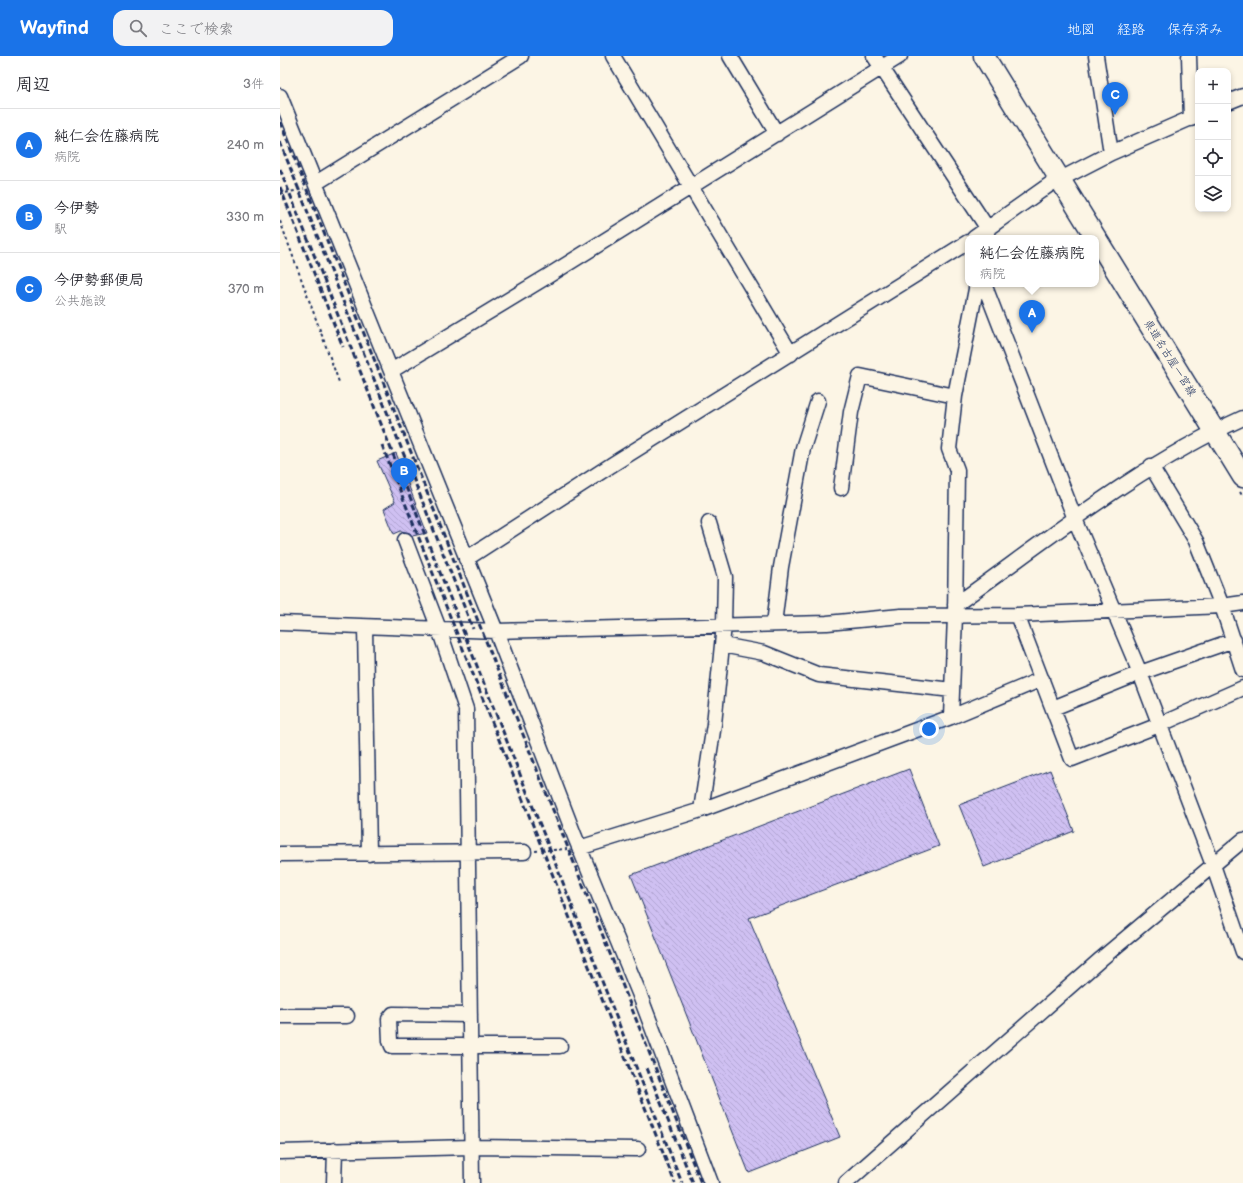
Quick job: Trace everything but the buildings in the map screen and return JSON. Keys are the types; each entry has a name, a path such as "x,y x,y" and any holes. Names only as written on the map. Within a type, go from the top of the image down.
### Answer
{"main road":[{"name":"県道名古屋一宮線","path":"984,56 1094,235"},
{"name":"県道名古屋一宮線","path":"1099,243 1243,477"}],"street":[{"path":"316,183 521,56"},
{"path":"613,56 791,354"},
{"path":"730,56 777,134"},
{"path":"391,371 777,134 878,62 900,56"},
{"path":"1096,56 1111,153"},
{"path":"878,62 987,234 1049,185 1111,153 1194,117 1189,56"},
{"path":"280,96 496,631 579,848 639,993 711,1183"},
{"path":"1231,101 1243,96"},
{"path":"466,559 613,464 965,244"},
{"path":"951,717 955,610 957,470 949,449 955,396 976,287"},
{"path":"985,287 1075,519 1140,673 1213,866 1243,952"},
{"path":"840,488 851,412 860,376 955,396"},
{"path":"774,624 781,567 803,448 818,401"},
{"path":"955,610 1075,519 1151,466 1215,431 1243,418"},
{"path":"1151,466 1196,541 1222,606 1243,670"},
{"path":"701,810 714,724 724,625 725,577 709,523"},
{"path":"405,540 439,629 466,709 472,1183"},
{"path":"280,623 496,631 827,623 955,610 1017,614 1222,606 1243,603"},
{"path":"1017,614 1054,708 1072,759 1159,726 1243,688"},
{"path":"365,627 369,854"},
{"path":"1054,708 1140,673 1234,640"},
{"path":"722,645 764,653 819,675 952,690"},
{"path":"579,848 701,810 951,717 1042,679"},
{"path":"846,1183 1107,954 1243,840"},
{"path":"280,854 524,852"},
{"path":"470,1014 393,1014 389,1019 390,1041 392,1046 560,1046"},
{"path":"280,1016 347,1016"},
{"path":"280,1152 471,1147 638,1149"},
{"path":"334,1183 335,1150"}],"path":[{"path":"280,194 306,188 316,183"},
{"path":"280,221 339,382"},
{"path":"524,852 579,848"}],"railway":[{"path":"280,122 701,1183"},
{"path":"280,142 473,629"},
{"path":"280,169 682,1183"},
{"path":"280,187 343,347"},
{"path":"382,445 675,1183"},
{"path":"647,1068 693,1183"}],"place":[{"name":"今伊勢郵便局","path":"1115,115"},
{"name":"純仁会佐藤病院","path":"1032,333"},
{"name":"今伊勢","path":"404,491"}]}
